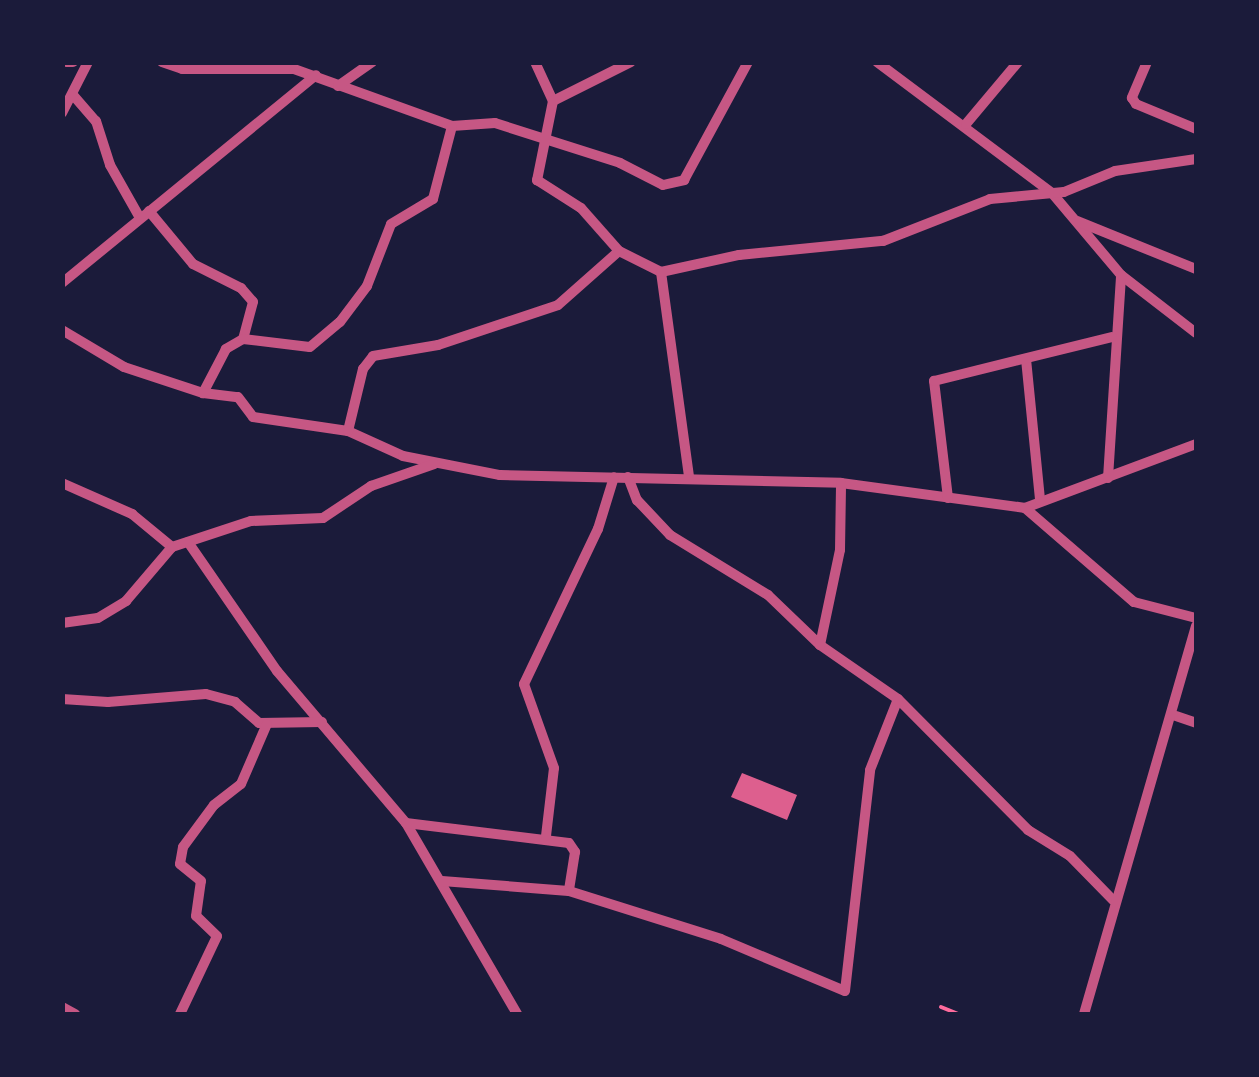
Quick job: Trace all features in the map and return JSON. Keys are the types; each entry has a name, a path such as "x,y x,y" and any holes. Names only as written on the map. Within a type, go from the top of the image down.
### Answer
{"street":[{"path":"62,114 88,62"},
{"path":"162,62 182,69 293,66 452,126 495,124 620,163 663,184 684,180 748,62"},
{"path":"338,86 372,62"},
{"path":"535,62 553,101 540,141 541,186 581,208 618,251 661,272 739,255 883,241 990,199 1052,193 1115,171 1196,159"},
{"path":"553,101 632,62"},
{"path":"876,62 966,124 1052,193 1120,275 1196,333"},
{"path":"966,124 1018,62"},
{"path":"1147,62 1132,98 1136,104 1196,129"},
{"path":"62,283 316,75"},
{"path":"73,95 96,120 110,165 144,215 193,264 224,278 253,302 242,339"},
{"path":"203,393 226,349 242,339 310,347 340,322 367,286 391,224 433,200 452,126"},
{"path":"1075,221 1196,269"},
{"path":"348,431 363,369 373,356 438,345 558,305 618,251"},
{"path":"661,272 689,476"},
{"path":"1108,478 1112,337 1120,275"},
{"path":"62,330 112,362 203,393 238,397 253,417 348,431 403,456 500,476 689,476 841,483 1025,508 1134,602 1196,618"},
{"path":"948,498 934,381 1112,337"},
{"path":"1026,359 1040,500"},
{"path":"1025,508 1196,444"},
{"path":"62,623 98,618 126,601 172,547 251,521 323,518 371,486 440,462"},
{"path":"546,836 554,768 524,684 598,529 614,477"},
{"path":"628,477 637,500 670,534 768,595 820,645 898,699 1028,830 1070,856 1113,900"},
{"path":"62,483 132,514 172,547"},
{"path":"820,645 840,550 841,483"},
{"path":"188,542 277,670 406,824 518,1014"},
{"path":"1084,1014 1113,900 1176,716 1196,626"},
{"path":"62,698 108,702 206,694 235,702 267,724 322,722"},
{"path":"442,881 570,891 721,939 845,991 870,770 898,699"},
{"path":"1176,716 1196,723"},
{"path":"180,1014 217,936 196,916 201,881 180,864 183,847 214,806 241,784 267,724"},
{"path":"406,824 546,836 573,846 570,891"},
{"path":"62,1007 76,1014"}],"path":[{"path":"941,1007 958,1014"}],"building":[{"path":"742,773 797,795 787,820 731,797"}]}
